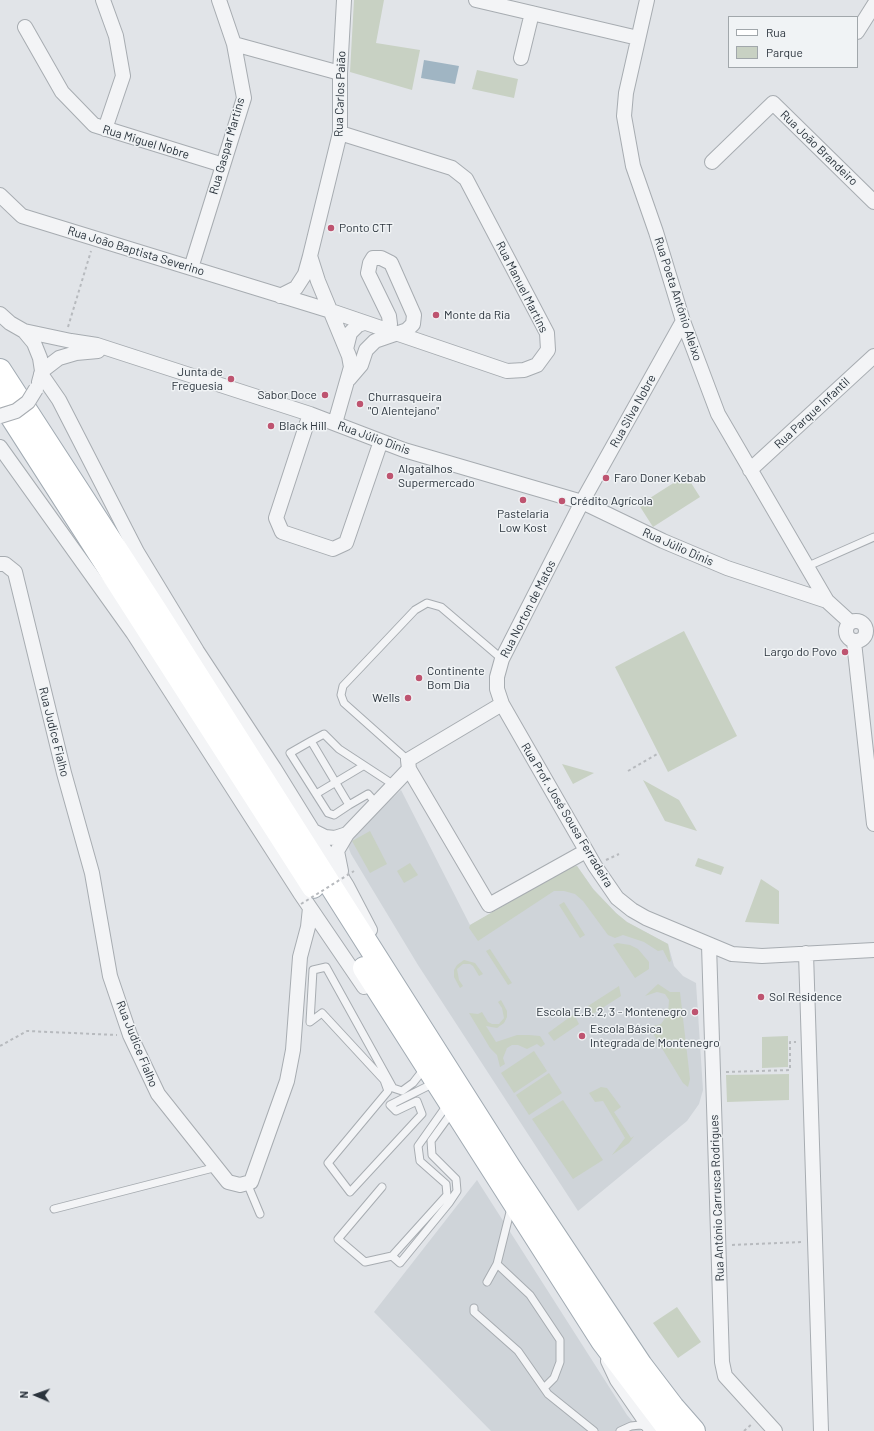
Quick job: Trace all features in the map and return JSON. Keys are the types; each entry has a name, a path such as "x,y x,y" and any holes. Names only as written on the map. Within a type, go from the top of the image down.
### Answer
{"main road":[{"path":"0,370 155,609 429,1063 451,1105 592,1326 633,1384 657,1430"},
{"path":"0,399 429,1063 510,1168 641,1365 673,1407 694,1431"}],"street":[{"path":"103,0 116,36 122,76 105,129"},
{"name":"Rua Gaspar Martins","path":"191,268 244,98 234,44 219,0"},
{"name":"Rua Carlos Paião","path":"280,296 296,288 305,274 340,134 340,73 344,0"},
{"path":"476,0 526,8 638,38"},
{"name":"Rua Poeta António Aleixo","path":"647,0 626,93 624,116 633,166 656,232 683,321 718,414 809,571"},
{"path":"858,30 874,4 874,0"},
{"path":"521,58 526,8"},
{"name":"Rua Miguel Nobre","path":"25,27 62,92 94,125 223,165"},
{"path":"234,44 340,73"},
{"name":"Rua João Brandeiro","path":"712,162 773,103 874,202"},
{"name":"Rua Manuel Martins","path":"331,311 507,370 524,370 537,365 548,350 547,333 466,179 452,168 340,134"},
{"name":"Rua João Baptista Severino","path":"0,195 22,216 331,311"},
{"path":"310,256 346,349 351,367 335,423"},
{"path":"348,381 361,365 366,350 375,340 393,332 407,330 413,324 414,315 391,263 381,258 374,258 370,263 368,273 389,316 393,332"},
{"path":"389,316 391,311 396,306 411,308"},
{"path":"0,416 16,411 28,402 36,389 41,373 40,358 34,343 24,331 3,319"},
{"name":"Rua Silva Nobre","path":"582,502 683,321"},
{"path":"346,349 350,333 364,323"},
{"name":"Rua Júlio Dinis","path":"24,331 71,342 97,345 310,414 404,450 582,502 663,541 726,568 827,601"},
{"name":"Rua Júlio Dinis","path":"41,373 59,358 76,352 110,351 121,353"},
{"name":"Rua Parque Infantil","path":"750,470 874,356"},
{"path":"41,373 58,400 137,552 197,651 274,768 347,886"},
{"path":"310,414 276,518 282,532 333,549 346,543 381,441"},
{"path":"0,447 134,633 306,906 333,941 367,991 429,1063"},
{"name":"Rua Norton de Matos","path":"502,704 497,689 497,677 502,659 582,502"},
{"name":"Rua Judice Fialho","path":"0,564 5,564 15,572 64,773 92,873 110,976 130,1035 158,1094 228,1182 240,1185 247,1183"},
{"path":"809,571 827,601 850,622"},
{"path":"854,642 864,638 870,632 862,623 856,621 850,622 846,628 846,635 854,642 874,824"},
{"path":"429,1063 347,886 338,862 337,851 347,834 394,785 408,764 502,704"},
{"name":"Rua Prof. José Sousa Ferradeira","path":"502,704 586,851 617,898 627,906 646,918 709,946 732,954 762,956 874,950"},
{"path":"408,764 490,905 586,851"},
{"path":"311,830 325,837 335,838 347,834"},
{"path":"247,1183 252,1182 287,1081 293,1050 300,957 308,927 306,906"},
{"path":"303,945 317,938 333,941"},
{"name":"Rua António Carrusca Rodrigues","path":"709,946 722,1362 725,1376 775,1431"},
{"path":"806,954 821,1431"}],"lane":[{"path":"809,571 874,537"},
{"path":"408,764 344,703 341,695 343,686 416,610 427,603 441,607 502,659"},
{"path":"376,804 368,794 334,815 328,813 290,753 324,734 340,749 363,766 394,785"},
{"path":"310,741 349,805"},
{"path":"316,794 363,766"},
{"path":"429,1063 390,1105 396,1111 417,1101 422,1114 350,1192 328,1163 388,1091 384,1080 322,1013 310,1022 313,970 326,967 393,1088 402,1091 419,1077 429,1063"},
{"path":"382,1187 338,1239 365,1262 392,1256 447,1195 446,1184 420,1161 418,1146 451,1105"},
{"path":"392,1256 400,1263 457,1191 456,1179 432,1155 430,1141 451,1105"},
{"path":"54,1209 217,1167"},
{"path":"247,1183 260,1214"},
{"path":"487,1282 497,1264 513,1202"},
{"path":"497,1264 530,1294 560,1340 560,1362 554,1378 544,1388"},
{"path":"474,1308 474,1312 518,1351 548,1394 594,1431"},
{"path":"620,1431 635,1426 657,1430"}],"path":[{"path":"70,323 95,239"},
{"path":"628,771 659,753"},
{"path":"306,906 354,871"},
{"path":"0,1046 28,1031 130,1035"},
{"path":"713,1072 790,1070 790,1042 809,1042"},
{"path":"718,1246 815,1241"}],"shaded area":[{"name":"Escola Básica Integrada de Montenegro","path":"401,790 470,925 577,866 594,890 617,914 627,922 668,944 674,966 683,976 696,983 703,1090 699,1104 687,1121 578,1211 418,965 351,854 346,841"},
{"path":"477,1180 627,1415 641,1431 491,1431 374,1312"}],"green space":[{"path":"354,0 384,0 376,43 420,50 412,90 350,72"},
{"path":"477,70 518,79 514,98 472,89"},
{"path":"686,475 700,497 653,527 639,505"},
{"path":"684,631 737,736 668,772 615,667"},
{"path":"562,764 594,773 573,784"},
{"path":"643,780 679,800 697,831 665,821"},
{"path":"370,831 387,864 370,873 352,841"},
{"path":"698,858 724,867 721,875 695,866"},
{"path":"410,863 418,875 404,883 397,871"},
{"path":"577,866 593,889 616,913 627,922 668,944 671,961 669,962 663,950 658,951 644,942 623,935 615,938 608,935 583,901 575,894 564,891 554,891 478,941 469,928 470,925 570,867"},
{"path":"761,879 779,891 779,924 745,922"},
{"path":"564,902 585,935 580,938 559,905"},
{"path":"617,943 630,945 638,949 649,962 649,969 635,978 613,945"},
{"path":"490,949 512,983 508,985 486,951"},
{"path":"464,960 475,963 483,974 479,976 473,966 470,964 463,964 457,969 459,980 463,986 460,988 454,977 454,970 457,965"},
{"path":"658,984 670,992 680,992 690,1079 688,1087 683,1083 649,1027 661,1024 668,1014 669,1000 665,994 657,992 645,996"},
{"path":"619,986 621,996 593,1014 588,1006"},
{"path":"501,1000 507,1011 507,1017 504,1023 497,1028 486,1026 496,1042 517,1035 529,1035 540,1036 545,1044 541,1047 537,1044 527,1049 518,1045 512,1045 507,1048 503,1058 505,1064 500,1067 497,1055 490,1048 469,1013 478,1014 482,1012 488,1022 492,1024 499,1024 504,1018 502,1008 498,1002"},
{"path":"574,1014 579,1024 554,1041 548,1033"},
{"path":"788,1036 788,1067 762,1068 762,1037"},
{"path":"534,1051 547,1071 514,1093 501,1073"},
{"path":"549,1073 562,1093 529,1115 516,1095"},
{"path":"789,1074 789,1100 727,1102 726,1075"},
{"path":"601,1087 607,1088 621,1107 614,1112 631,1138 634,1136 629,1143 612,1155 625,1138 603,1101 595,1102 589,1093"},
{"path":"563,1100 603,1160 573,1179 532,1119"},
{"path":"677,1307 701,1342 678,1358 653,1323"}],"water":[{"path":"424,60 459,66 455,84 421,78"}],"place":[{"name":"Ponto CTT","path":"331,228"},
{"name":"Monte da Ria","path":"436,315"},
{"name":"Junta de Freguesia","path":"231,379"},
{"name":"Sabor Doce","path":"325,395"},
{"name":"Churrasqueira \"O Alentejano\"","path":"360,404"},
{"name":"Black Hill","path":"271,426"},
{"name":"Algatalhos Supermercado","path":"390,476"},
{"name":"Faro Doner Kebab","path":"606,478"},
{"name":"Pastelaria Low Kost","path":"523,500"},
{"name":"Crédito Agrícola","path":"562,501"},
{"name":"Largo do Povo","path":"845,652"},
{"name":"Continente Bom Dia","path":"419,678"},
{"name":"Wells","path":"408,698"},
{"name":"Sol Residence","path":"761,997"},
{"name":"Escola E.B. 2, 3 - Montenegro","path":"695,1012"},
{"name":"Escola Básica Integrada de Montenegro","path":"582,1036"}]}
